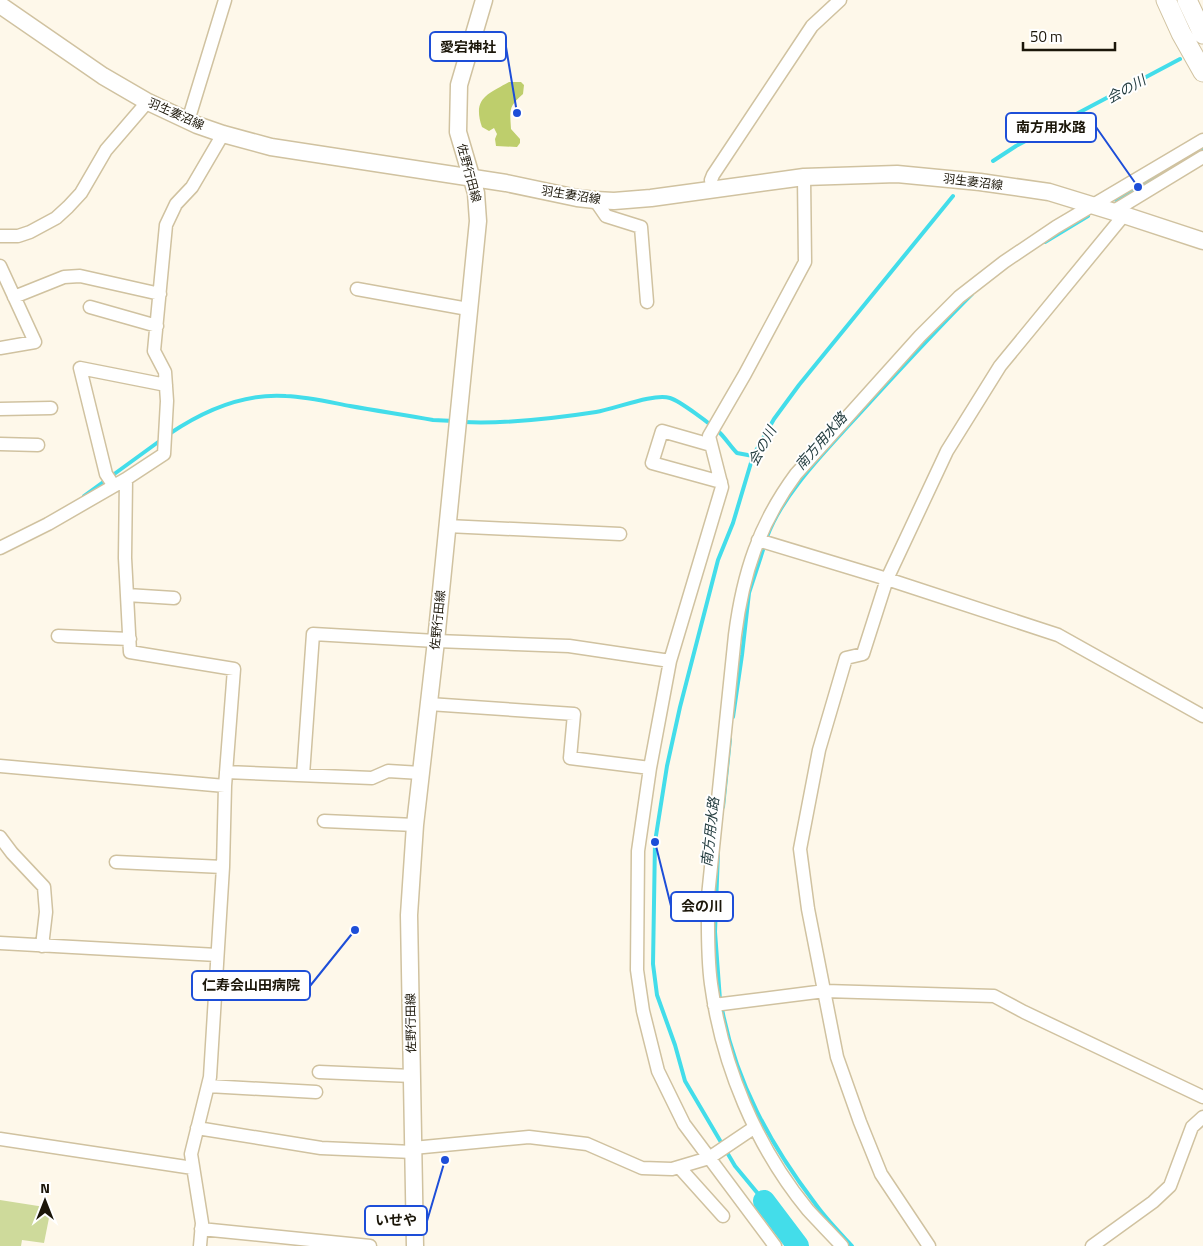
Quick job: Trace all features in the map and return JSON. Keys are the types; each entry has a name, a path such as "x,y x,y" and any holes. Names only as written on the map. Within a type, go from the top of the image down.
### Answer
{"highway":[{"path":"1166,0 1180,33 1203,72"},
{"path":"1187,0 1203,34"}],"main road":[{"name":"佐野行田線","path":"415,1246 409,915 415,825 436,641 478,221 478,206 458,132 459,85 484,0"},
{"name":"羽生妻沼線","path":"0,5 103,76 146,101 188,121 223,134 306,154 506,183 595,200 635,200 804,177 897,174 980,182 1048,192 1203,241"}],"street":[{"path":"188,121 225,0"},
{"path":"713,190 711,180 713,175 812,26 840,0"},
{"path":"0,236 18,236 30,232 56,218 68,207 81,193 106,150 146,101"},
{"path":"0,548 48,524 126,479 164,454 167,402 165,372 154,352 166,225 176,204 192,187 223,134"},
{"path":"842,1246 808,1209 780,1170 755,1127 724,1049 710,982 708,896 739,606 758,540 767,518 779,497 796,474 920,336 960,297 1004,262 1091,205 1203,140"},
{"path":"929,1246 880,1174 837,1057 808,909 800,849 819,750 846,658 863,654 888,579 947,451 1000,366 1119,213 1203,157"},
{"path":"775,1246 684,1124 658,1071 643,1011 638,970 638,851 650,768 670,661 722,487 709,436 745,374 805,262 804,177"},
{"path":"595,200 606,216 641,227 646,302"},
{"path":"0,266 35,342 0,348"},
{"path":"14,297 64,277 80,276 160,294"},
{"path":"357,289 468,309"},
{"path":"90,307 157,326"},
{"path":"114,486 106,474 80,368 166,385"},
{"path":"0,409 52,408"},
{"path":"711,445 662,431 652,462 720,482"},
{"path":"0,444 38,445"},
{"path":"126,479 125,558 130,652 234,669 225,786 223,868 210,1077 191,1154 202,1223 200,1246"},
{"path":"447,526 620,534"},
{"path":"758,540 888,579 1058,635 1203,716"},
{"path":"127,595 174,598"},
{"path":"303,775 313,634 569,646 670,661"},
{"path":"58,636 130,639"},
{"path":"429,704 574,714 570,758 650,768"},
{"path":"0,766 225,786"},
{"path":"226,772 372,778 388,771 421,773"},
{"path":"324,821 415,825"},
{"path":"0,837 12,853 44,887 46,912 42,946"},
{"path":"116,862 223,868"},
{"path":"0,943 217,955"},
{"path":"714,1005 825,991 994,996 1203,1097"},
{"path":"319,1072 412,1076"},
{"path":"208,1086 316,1092"},
{"path":"1092,1246 1153,1202 1170,1186 1192,1127 1203,1116"},
{"path":"197,1128 321,1148 413,1150 529,1136 587,1144 642,1168 672,1169 709,1158 755,1127"},
{"path":"0,1139 193,1168"},
{"path":"679,1167 723,1216"},
{"path":"201,1229 370,1246"}],"green space":[{"path":"509,82 521,82 524,85 523,94 512,106 510,113 511,129 520,139 517,147 496,146 495,139 497,134 494,128 489,131 482,127 479,117 479,109 484,98"},
{"path":"0,1200 51,1208 44,1243 22,1240 21,1246 0,1246"}],"waterway":[{"name":"会の川","path":"993,161 1016,146 1180,59"},
{"name":"南方用水路","path":"1116,200 1203,149"},
{"name":"会の川","path":"764,1201 735,1166 685,1081 675,1045 657,995 653,964 655,842 667,766 680,707 718,560 733,523 753,456 774,419 799,385 953,196"},
{"name":"南方用水路","path":"1045,242 1088,216"},
{"name":"南方用水路","path":"767,537 782,507 815,463 910,358 972,294"},
{"path":"169,434 196,418 224,405 255,397 270,396 302,397 433,420 454,421"},
{"path":"463,422 513,422 563,417 596,412 644,399 663,397 675,400 703,419 720,433 737,453 753,456"},
{"path":"84,496 161,440"},
{"name":"南方用水路","path":"733,717 749,593 763,550"},
{"name":"南方用水路","path":"723,807 730,739"},
{"name":"南方用水路","path":"718,853 715,932 720,1000"},
{"name":"南方用水路","path":"722,1009 736,1062 769,1135 818,1208 852,1246"},
{"name":"会の川","path":"764,1201 798,1246"}],"place":[{"name":"愛宕神社","path":"517,113"},
{"name":"南方用水路","path":"1138,187"},
{"name":"会の川","path":"655,842"},
{"name":"仁寿会山田病院","path":"355,930"},
{"name":"いせや","path":"445,1160"}]}
